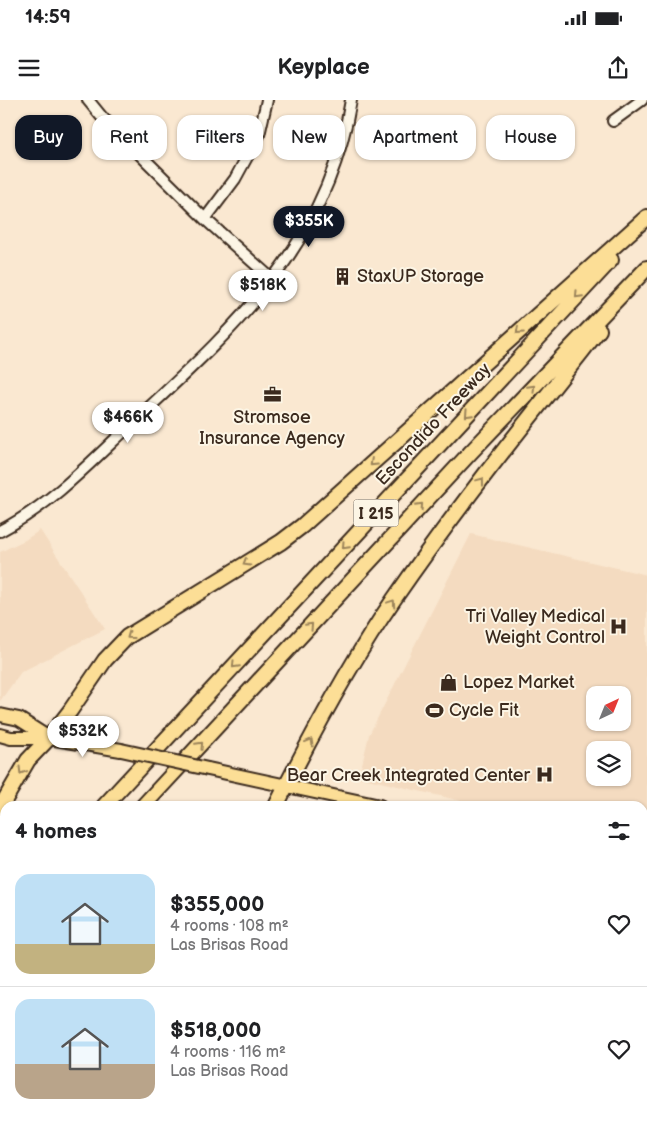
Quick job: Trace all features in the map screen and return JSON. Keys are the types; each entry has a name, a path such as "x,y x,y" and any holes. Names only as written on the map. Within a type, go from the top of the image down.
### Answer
{"highway":[{"path":"4,801 28,760 49,738 105,660 127,637 281,542 302,526 647,219"},
{"name":"Escondido Freeway","path":"109,801 647,219"},
{"path":"278,801 368,639 394,599 507,447 647,268"},
{"name":"I 215","path":"148,801 471,452 647,268"}],"main road":[{"path":"0,715 19,719 49,738"},
{"path":"0,735 11,738 49,738 121,750 358,801"}],"street":[{"path":"88,100 101,116 205,219 273,280"},
{"path":"205,219 235,179 259,135 267,100"},
{"path":"0,531 38,508 65,487 186,372 254,304 300,240 321,201 343,140 351,100"},
{"path":"613,121 642,100"}],"shaded area":[{"path":"40,530 105,629 21,672 0,701 0,552 25,540"},
{"path":"471,534 647,575 647,801 462,801 359,777 369,735"}],"place":[{"name":"StaxUP Storage","path":"343,276"},
{"name":"Stromsoe Insurance Agency","path":"272,394"},
{"name":"Tri Valley Medical Weight Control","path":"619,626"},
{"name":"Lopez Market","path":"449,682"},
{"name":"Cycle Fit","path":"435,710"},
{"name":"Bear Creek Integrated Center","path":"544,775"}]}
